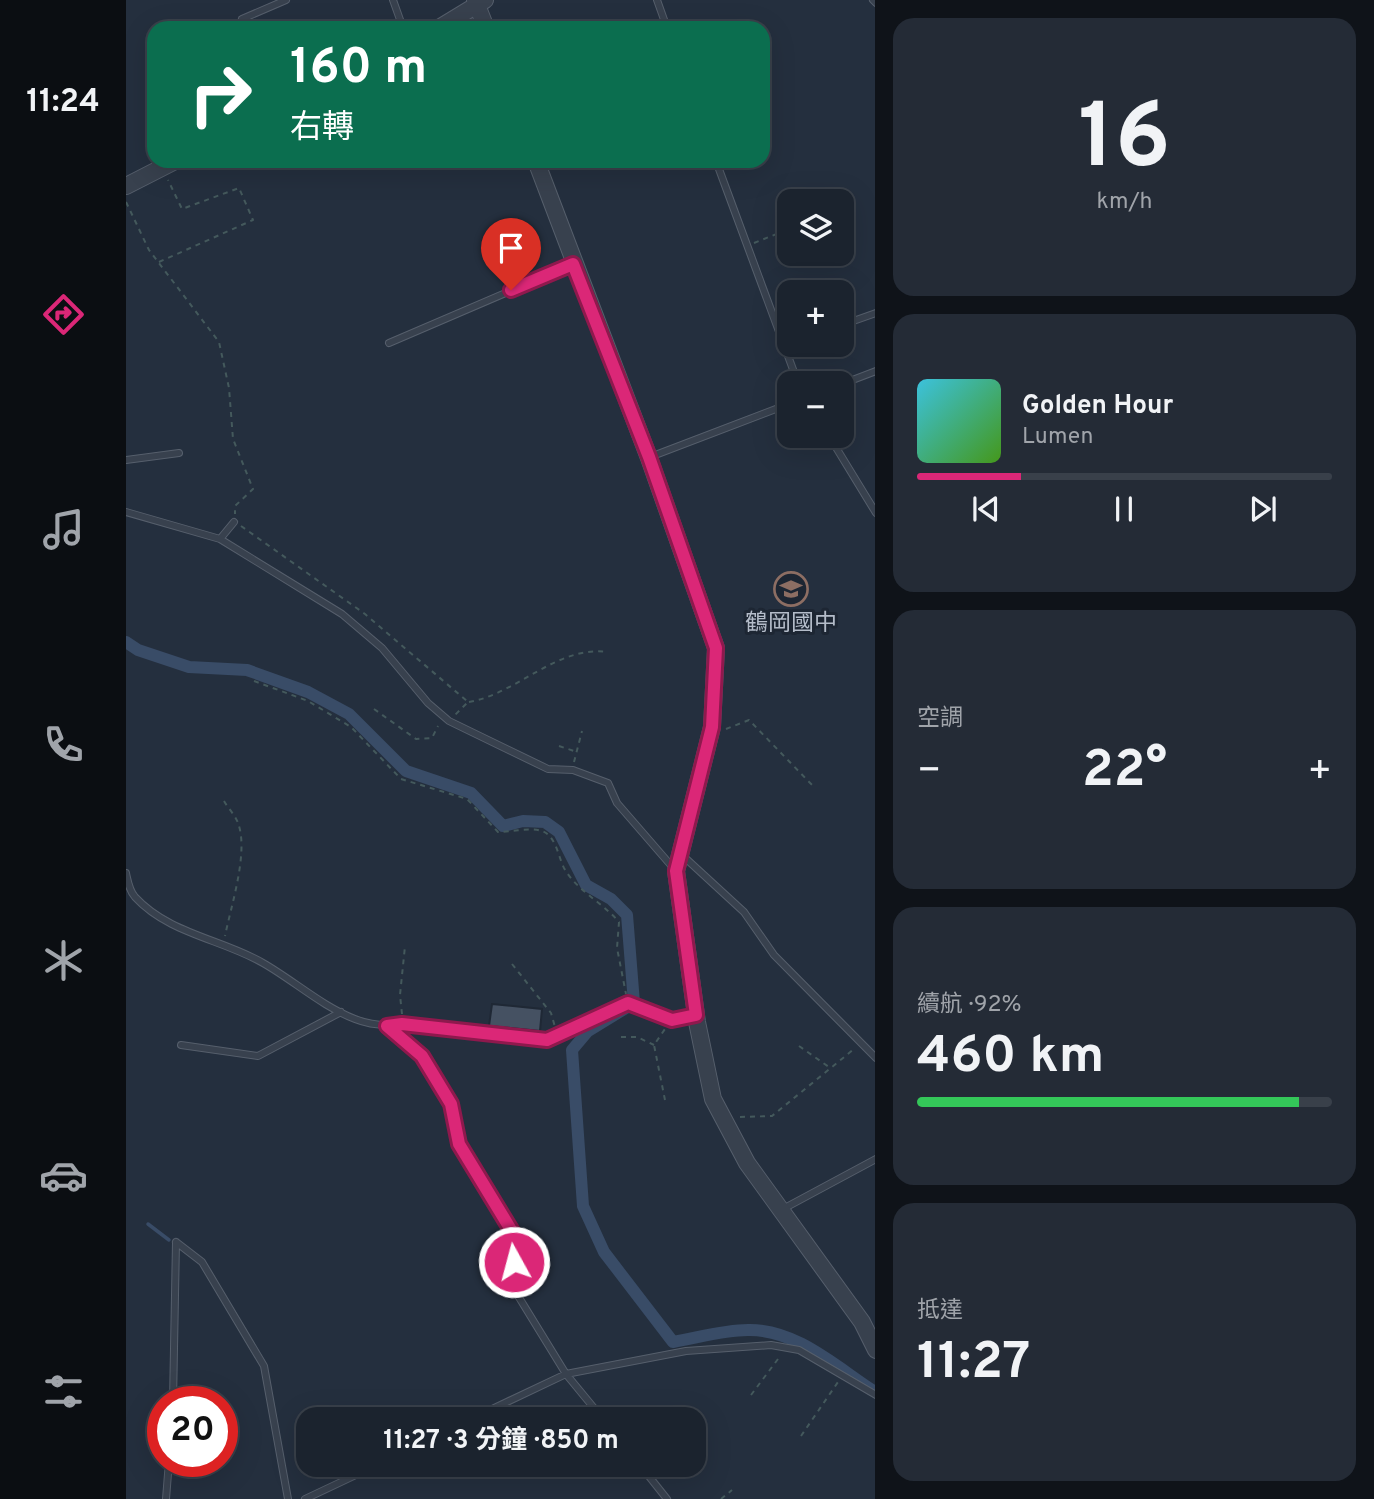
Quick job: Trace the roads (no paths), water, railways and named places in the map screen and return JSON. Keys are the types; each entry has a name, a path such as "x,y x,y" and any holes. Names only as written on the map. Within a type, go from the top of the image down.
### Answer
{"street":[{"path":"450,21 480,2 484,21"},
{"path":"126,186 161,168"},
{"path":"539,168 649,457 716,648 712,727 676,871 696,1015 713,1099 722,1121 779,1210 862,1322 875,1350"}],"lane":[{"path":"242,19 286,0"},
{"path":"393,0 400,21"},
{"path":"657,0 664,21"},
{"path":"719,168 777,320"},
{"path":"389,343 573,264"},
{"path":"854,321 875,313"},
{"path":"854,379 875,371"},
{"path":"649,457 777,409"},
{"path":"836,448 875,513"},
{"path":"126,460 179,453"},
{"path":"126,512 220,539 342,614 382,648 446,718 548,769 573,770 608,783 617,803 676,871"},
{"path":"220,539 234,522"},
{"path":"679,852 744,912 774,955 875,1058"},
{"path":"126,873 129,888 153,911 188,933 224,944 261,962 355,1019 387,1026 402,1024 547,1040 628,1003 672,1020 696,1015"},
{"path":"181,1045 258,1056 341,1012"},
{"path":"387,1026 422,1056 451,1104 459,1144 516,1238 512,1286 566,1374 593,1407"},
{"path":"779,1210 875,1158"},
{"path":"173,1386 176,1242 202,1262 264,1366 288,1499"},
{"path":"496,1407 566,1374 686,1351 771,1345 789,1347 875,1395"},
{"path":"166,1499 168,1477"},
{"path":"305,1499 352,1477"},
{"path":"650,1477 667,1499"}],"waterway":[{"path":"126,642 138,650 189,667 247,670 308,692 349,714 406,771 471,793 503,826 523,821 545,822 559,832 586,885 611,899 627,915 634,1003 588,1031 572,1050 583,1206 604,1252 673,1342 729,1331 765,1331 782,1335 813,1350 872,1390"},
{"path":"148,1224 169,1240"}],"place":[{"name":"鶴岡國中","path":"791,589"}]}
